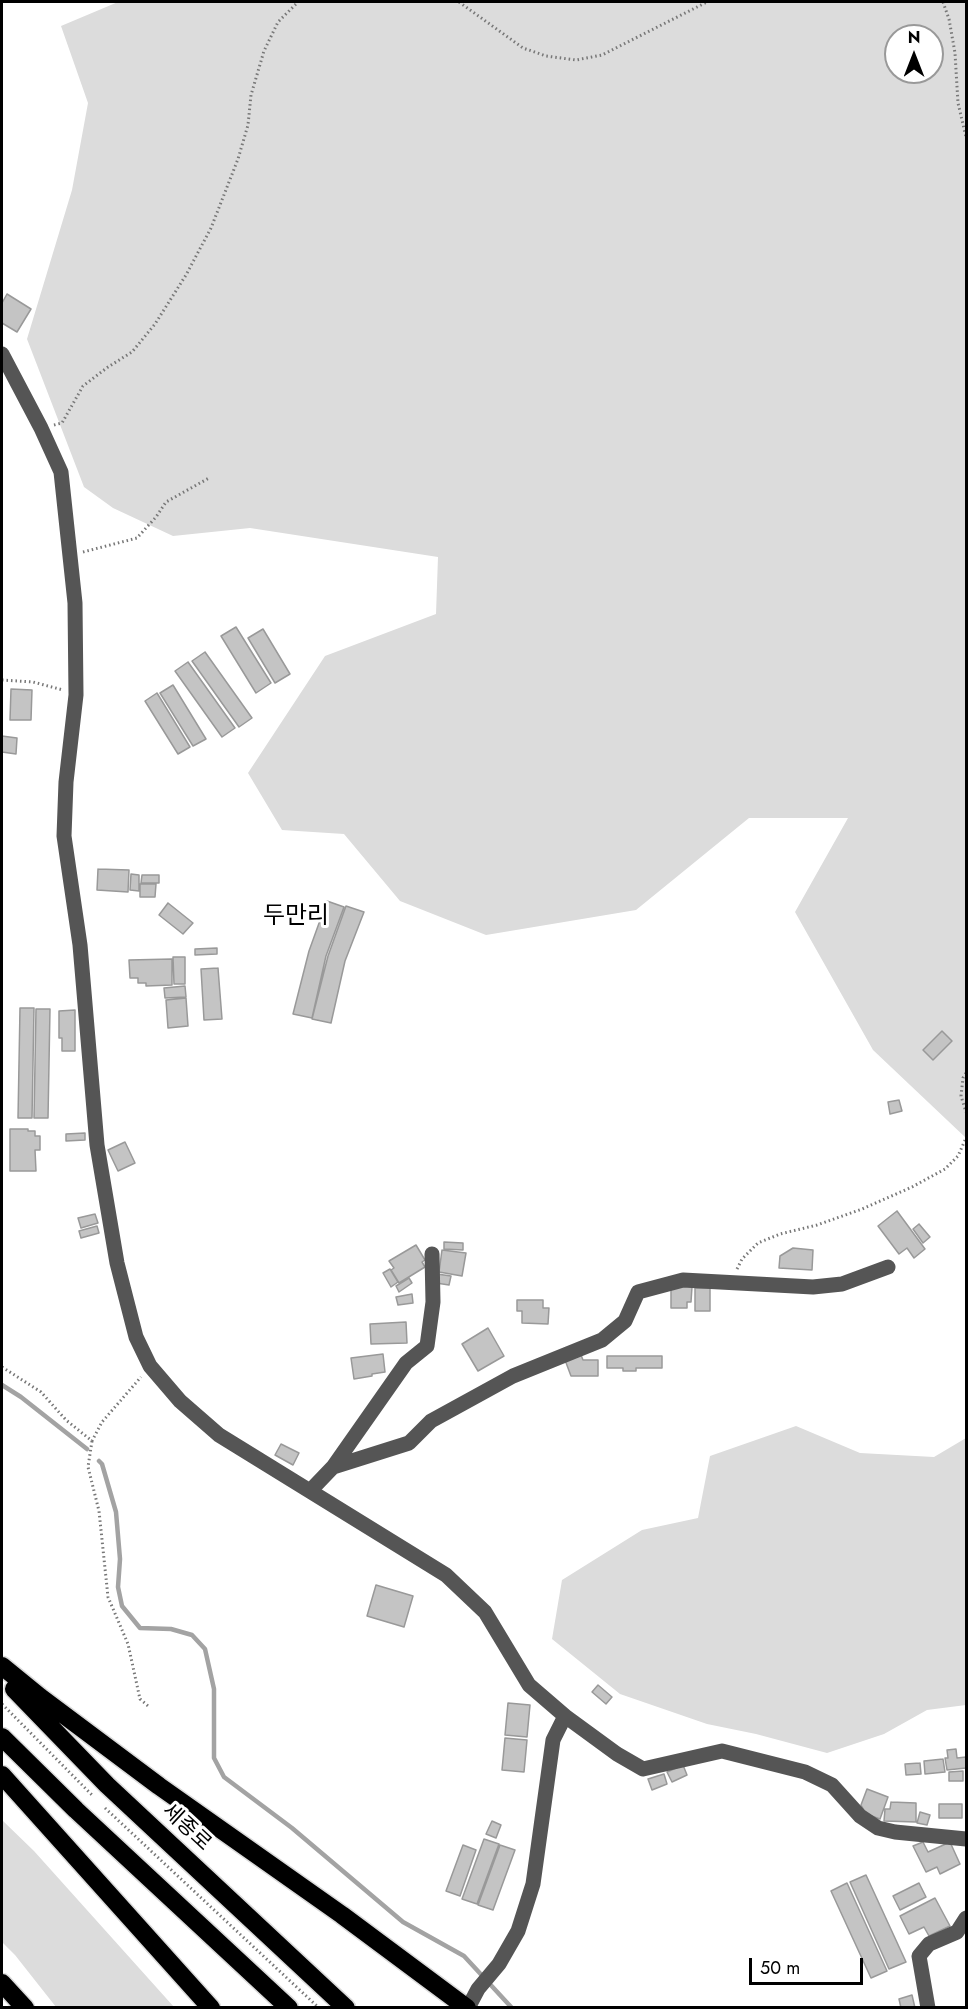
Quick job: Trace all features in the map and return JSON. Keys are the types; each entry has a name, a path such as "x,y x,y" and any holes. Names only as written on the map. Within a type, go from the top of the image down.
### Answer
{"highway":[{"path":"2,1666 159,1786 468,2007"},
{"name":"세종로","path":"2,1675 107,1785 346,2007"},
{"path":"2,1737 75,1810 289,2007"},
{"path":"2,1775 211,2007"},
{"path":"2,1982 24,2007"}],"street":[{"path":"2,354 61,472 75,603 76,695 66,782 64,836 80,945 97,1145 117,1263 136,1337 150,1366 180,1401 219,1435 446,1575 485,1612 529,1685 565,1716 617,1754 643,1769 722,1751 805,1772 832,1785 860,1816 878,1828 895,1832 966,1839"},
{"path":"310,1491 333,1467 406,1363 427,1346 433,1302 432,1254"},
{"path":"333,1467 409,1443 431,1421 513,1376 602,1340 625,1321 638,1292 683,1280 813,1287 842,1284 888,1267"},
{"path":"468,2007 478,1989 499,1964 518,1931 533,1884 553,1740 565,1716"},
{"path":"928,2007 919,1956 929,1944 957,1932 966,1918"}],"path":[{"path":"41,428 62,423 83,386 132,352 155,324 186,275 211,228 238,159 248,125 251,95 264,51 278,22 298,2"},
{"path":"459,2 523,48 546,57 576,60 602,55 707,2"},
{"path":"943,2 949,19 955,53 958,103 966,137"},
{"path":"70,555 137,538 166,502 208,478"},
{"path":"2,680 33,682 76,695"},
{"path":"966,1073 963,1078 961,1096 966,1112"},
{"path":"731,1282 742,1259 758,1243 780,1234 818,1225 912,1187 945,1169 958,1156 966,1138"},
{"path":"148,1706 140,1699 128,1644 108,1597 99,1511 88,1467 92,1440 102,1422 150,1366"},
{"path":"2,1367 41,1392 66,1420 92,1440"}],"shaded area":[{"path":"118,2 966,2 966,1138 873,1050 795,912 848,818 749,818 636,910 486,935 400,901 344,834 282,830 248,773 325,656 436,614 438,557 250,528 173,536 113,508 84,487 27,339 72,190 88,103 61,26"},
{"path":"796,1426 860,1453 934,1457 966,1438 966,1705 927,1710 884,1734 827,1753 707,1724 620,1694 552,1639 562,1580 642,1530 698,1518 710,1456"},
{"path":"2,1820 34,1851 174,2007 56,2007 2,1942"}],"building":[{"path":"7,294 31,309 17,332 2,323 2,303"},
{"path":"236,627 271,683 256,693 221,636"},
{"path":"263,629 290,674 275,683 248,638"},
{"path":"205,652 252,718 239,727 192,661"},
{"path":"188,662 235,728 222,737 175,671"},
{"path":"173,685 206,739 193,746 160,693"},
{"path":"11,689 32,690 31,720 10,720"},
{"path":"157,693 190,747 178,754 145,701"},
{"path":"2,736 17,738 16,754 2,752"},
{"path":"98,869 129,870 128,892 97,890"},
{"path":"131,874 139,875 139,891 130,890"},
{"path":"142,875 159,875 159,883 141,883"},
{"path":"140,884 156,884 155,897 140,897"},
{"path":"327,901 344,907 326,956 312,1018 293,1014 309,951"},
{"path":"168,903 193,923 183,934 159,915"},
{"path":"346,906 364,912 345,961 331,1023 312,1019 328,956"},
{"path":"217,948 217,954 195,955 195,949"},
{"path":"173,957 185,957 185,984 174,984"},
{"path":"172,959 172,985 146,986 146,983 138,983 138,978 130,978 129,960"},
{"path":"218,968 222,1019 204,1020 201,969"},
{"path":"185,986 186,997 165,998 164,988"},
{"path":"186,998 188,1026 168,1028 166,1000"},
{"path":"20,1008 34,1008 32,1118 18,1118"},
{"path":"36,1009 50,1009 48,1118 34,1118"},
{"path":"75,1010 75,1051 62,1051 62,1038 59,1038 59,1011"},
{"path":"942,1031 952,1041 933,1060 923,1050"},
{"path":"899,1100 902,1111 890,1114 888,1102"},
{"path":"10,1129 28,1129 28,1131 35,1131 35,1136 40,1136 40,1150 35,1150 36,1171 10,1171"},
{"path":"85,1133 85,1140 66,1141 66,1134"},
{"path":"125,1142 135,1163 118,1171 108,1150"},
{"path":"897,1211 925,1249 914,1258 907,1248 899,1254 878,1226"},
{"path":"95,1214 98,1223 81,1228 78,1218"},
{"path":"919,1224 930,1237 923,1243 913,1229"},
{"path":"97,1226 99,1233 81,1238 79,1231"},
{"path":"444,1242 463,1243 463,1250 444,1249"},
{"path":"416,1245 425,1260 422,1262 425,1267 399,1283 391,1270 394,1268 389,1261"},
{"path":"793,1248 813,1250 812,1270 779,1268 780,1256"},
{"path":"442,1250 466,1253 462,1276 439,1272"},
{"path":"390,1269 398,1282 391,1287 383,1273"},
{"path":"437,1274 451,1276 449,1285 436,1283"},
{"path":"409,1278 412,1283 399,1292 396,1286"},
{"path":"671,1284 692,1287 691,1302 687,1302 687,1308 671,1308"},
{"path":"695,1288 710,1288 710,1311 695,1311"},
{"path":"412,1294 413,1303 398,1305 396,1297"},
{"path":"517,1300 543,1300 543,1308 549,1308 548,1324 522,1323 522,1311 517,1311"},
{"path":"406,1322 407,1343 371,1344 370,1324"},
{"path":"488,1328 504,1356 478,1371 462,1344"},
{"path":"383,1354 385,1372 354,1379 351,1358"},
{"path":"581,1355 583,1360 598,1360 598,1376 571,1376 565,1360"},
{"path":"607,1356 662,1356 662,1368 636,1368 636,1371 623,1371 623,1368 607,1368"},
{"path":"281,1444 299,1453 293,1465 275,1455"},
{"path":"376,1585 413,1596 404,1627 367,1616"},
{"path":"598,1685 612,1697 606,1704 592,1692"},
{"path":"508,1703 530,1705 527,1737 505,1735"},
{"path":"505,1738 527,1740 524,1772 502,1770"},
{"path":"956,1749 957,1758 966,1757 966,1768 947,1770 945,1758 948,1758 947,1750"},
{"path":"943,1759 945,1772 925,1774 924,1761"},
{"path":"920,1763 921,1774 906,1775 905,1764"},
{"path":"683,1765 687,1775 672,1782 667,1772"},
{"path":"963,1771 963,1781 949,1781 949,1772"},
{"path":"664,1774 667,1784 652,1790 648,1779"},
{"path":"867,1789 888,1797 880,1819 866,1814 861,1805"},
{"path":"891,1802 916,1803 916,1822 884,1821 885,1809 890,1809"},
{"path":"939,1804 962,1804 962,1818 939,1818"},
{"path":"920,1812 930,1815 927,1825 917,1823"},
{"path":"492,1821 501,1825 496,1838 486,1834"},
{"path":"484,1839 499,1844 477,1904 462,1899"},
{"path":"923,1842 928,1852 950,1842 960,1864 940,1874 937,1867 926,1872 913,1846"},
{"path":"463,1845 476,1850 460,1896 446,1891"},
{"path":"500,1845 515,1850 493,1910 478,1905"},
{"path":"866,1875 906,1962 889,1969 850,1882"},
{"path":"847,1883 887,1971 871,1978 831,1891"},
{"path":"919,1883 926,1897 900,1910 893,1896"},
{"path":"935,1898 950,1926 929,1936 924,1927 909,1934 900,1916"},
{"path":"912,1995 915,2008 901,2008 899,1999"}],"waterway":[{"path":"2,1385 21,1397 87,1449"},
{"path":"99,1461 102,1464 116,1512 120,1559 118,1587 122,1606 140,1628 171,1629 192,1635 205,1649 214,1689 214,1758 224,1777 292,1828 403,1922 464,1956 512,2008"}],"district":[{"name":"두만리","path":"296,917"}]}
